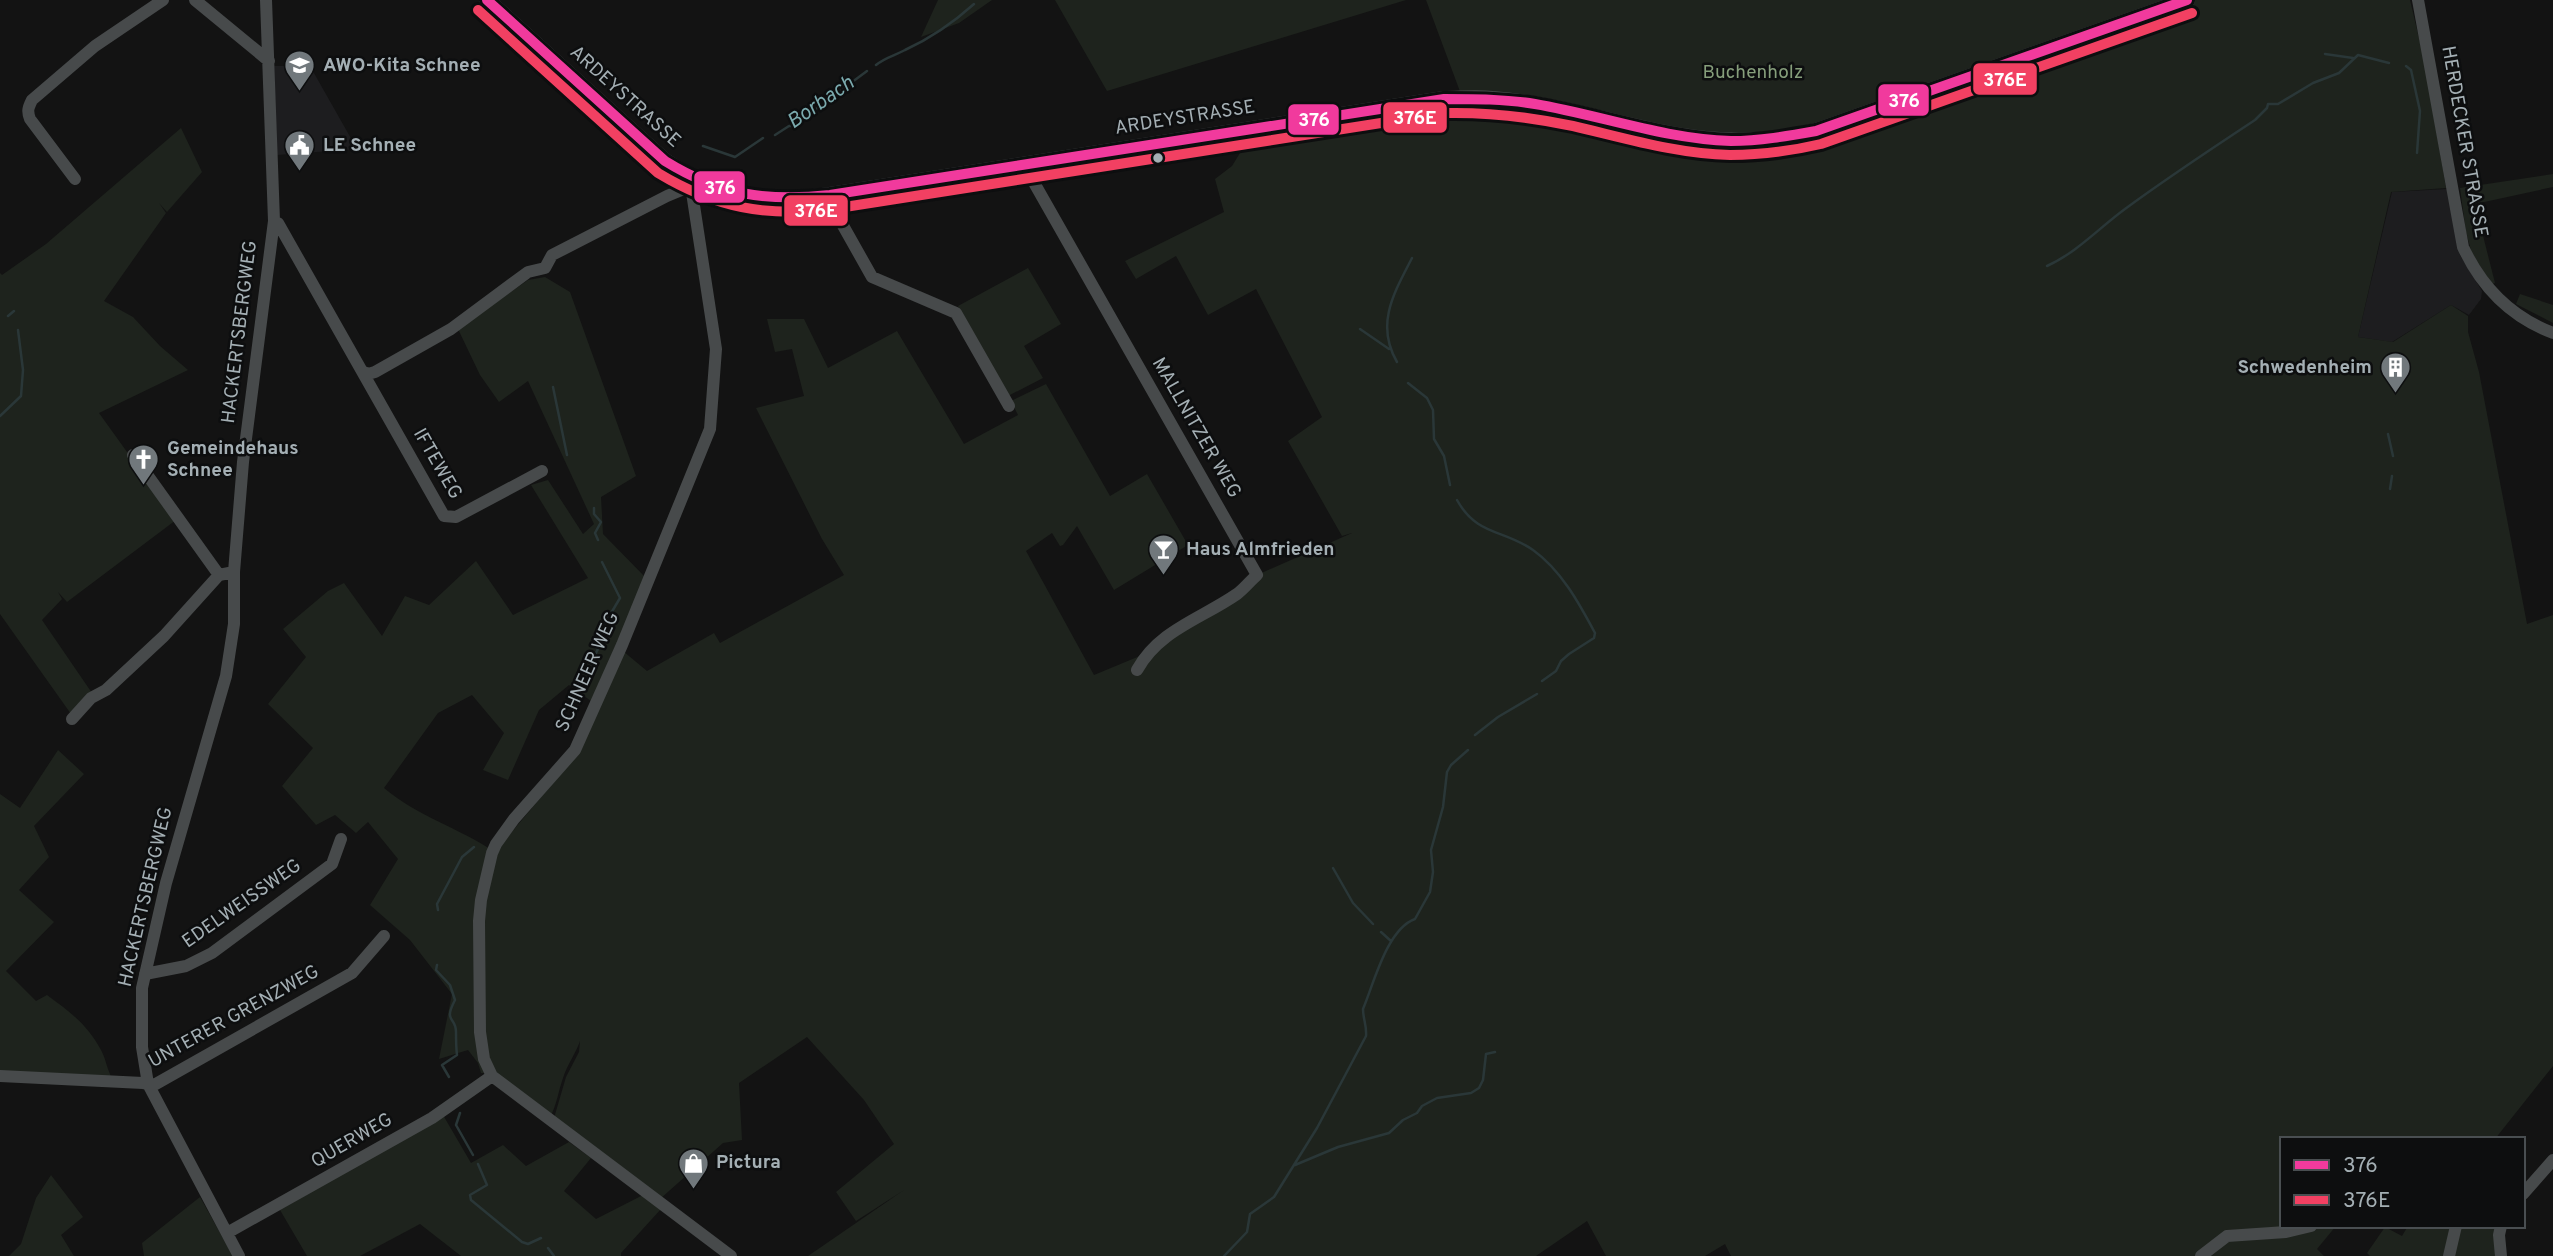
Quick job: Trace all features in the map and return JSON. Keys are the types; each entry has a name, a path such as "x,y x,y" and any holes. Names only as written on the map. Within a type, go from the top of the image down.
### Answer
{"main road":[{"name":"ARDEYSTRASSE","path":"487,0 647,148 693,183 762,198 797,200 1408,104 1469,98 1544,106 1690,139 1735,142 1784,140 1867,114 2187,0"}],"street":[{"path":"75,179 30,119 27,112 29,106 32,100 95,46 163,0"},
{"path":"195,0 269,61"},
{"name":"HACKERTSBERGWEG","path":"239,1256 148,1083 140,1012 145,974 163,893 226,676 234,624 234,572 248,420 274,221 266,0"},
{"name":"HERDECKER STRASSE","path":"2418,0 2463,247 2482,281 2496,298 2524,320 2553,333"},
{"name":"MALLNITZER WEG","path":"1024,165 1257,575 1238,593 1166,637 1147,653 1137,670"},
{"path":"362,371 368,374 375,372 418,348 461,323 528,272 545,268 552,255 610,228 693,183"},
{"name":"SCHNEER WEG","path":"492,1076 484,1059 480,1032 479,921 492,853 514,820 575,750 622,645 710,429 716,349 693,183"},
{"path":"830,195 832,206 872,277 946,307 962,319 1009,407"},
{"name":"HACKERTSBERGWEG","path":"274,221 278,223 362,371"},
{"name":"IFTEWEG","path":"362,371 444,516 456,517 542,471"},
{"path":"133,455 219,575"},
{"path":"72,719 92,698 106,690 164,636 219,575 234,572"},
{"name":"EDELWEISSWEG","path":"145,974 186,966 212,953 332,864 341,839"},
{"name":"UNTERER GRENZWEG","path":"0,1076 154,1085 352,973 384,936"},
{"path":"492,1076 556,1127 731,1256"},
{"name":"QUERWEG","path":"227,1233 432,1118 492,1076"},
{"path":"2525,1192 2553,1160"},
{"path":"2201,1256 2227,1236 2286,1232 2303,1228"},
{"path":"2449,1256 2456,1228"},
{"path":"2500,1228 2498,1235 2501,1256"}],"shaded area":[{"name":"AWO-Kita Schnee","path":"274,66 310,66 357,149 277,155"},
{"path":"2447,189 2460,255 2482,291 2481,299 2469,315 2451,305 2392,342 2358,337 2392,192"}],"green space":[{"path":"938,0 992,0 959,23 921,37"},
{"path":"1055,0 1406,0 1107,91"},
{"name":"Buchenholz","path":"1426,0 2410,0 2426,68 2446,188 2391,192 2358,337 2393,342 2451,305 2468,316 2468,332 2479,372 2527,624 2553,615 2553,1066 2497,1137 2280,1137 2280,1228 2334,1228 2317,1249 2324,1256 1731,1256 1725,1244 1705,1256 1606,1256 1587,1221 1536,1256 808,1256 904,1190 856,1221 836,1192 894,1144 864,1100 807,1037 739,1083 742,1140 723,1143 660,1199 554,1118 566,1077 579,1052 580,1041 565,1073 550,1117 492,1073 481,1073 478,1063 468,1050 439,1059 452,994 410,940 370,905 398,859 368,822 356,833 335,815 316,825 282,786 313,748 268,704 306,657 283,629 328,591 344,583 382,636 405,596 429,605 476,561 513,615 588,578 531,485 548,480 583,534 594,524 528,381 499,402 480,375 458,329 528,280 545,277 570,292 636,476 601,497 603,534 646,578 591,701 569,685 539,710 508,780 483,770 504,733 472,695 438,713 384,788 424,814 495,852 579,752 623,651 647,671 714,633 720,643 844,575 822,539 756,408 804,396 792,349 775,352 767,319 804,319 828,368 897,331 964,444 1018,415 1011,401 1046,384 1110,496 1147,474 1188,545 1114,590 1077,526 1063,545 1060,546 1052,533 1026,551 1094,675 1147,653 1257,575 1352,533 1342,536 1288,441 1322,417 1256,289 1208,315 1176,256 1136,279 1125,261 1224,212 1215,179 1232,166 1240,153 1238,148 1241,137 1465,105"},
{"path":"181,128 202,172 167,212 159,203 166,213 104,301 133,317 160,346 188,370 99,413 176,520 67,602 58,592 62,599 42,620 92,693 71,714 0,614 0,273 2,275 46,244"},
{"path":"2553,174 2553,187 2475,204 2495,283 2490,285 2472,254 2460,188"},
{"path":"1028,268 1061,324 1024,346 1043,378 1008,396 958,306"},
{"path":"2520,294 2553,305 2553,323 2516,304"},
{"path":"58,750 84,774 34,826 49,857 19,890 54,922 6,971 36,1001 47,995 84,1026 101,1050 113,1080 0,1075 0,794 20,808"},
{"path":"443,1115 471,1163 503,1145 526,1166 569,1142 591,1158 564,1191 596,1219 643,1195 661,1209 621,1256 461,1256 420,1224 360,1256 307,1256 280,1210"},
{"path":"51,1175 83,1217 61,1235 74,1256 9,1256 21,1244 36,1198"},
{"path":"200,1197 233,1256 144,1256 142,1243"},
{"path":"2384,1228 2402,1236 2407,1228 2494,1228 2498,1256 2370,1256 2367,1253"}],"waterway":[{"name":"Borbach","path":"876,65 950,24 974,4"},
{"path":"2325,54 2353,58"},
{"path":"2047,266 2068,254 2141,197 2255,120 2268,104 2278,104 2313,83 2339,73 2358,55 2389,63"},
{"path":"2406,66 2411,70 2420,111 2417,153"},
{"name":"Borbach","path":"775,135 793,126 867,71"},
{"name":"Borbach","path":"703,146 735,157 763,138"},
{"path":"1397,362 1391,348 1387,322 1394,296 1412,258"},
{"path":"8,316 14,311"},
{"path":"1360,329 1389,349"},
{"path":"0,416 21,396 23,370 18,330"},
{"path":"1408,383 1427,398 1433,410 1434,439 1444,456 1450,485"},
{"path":"553,387 567,455"},
{"path":"2388,434 2393,456"},
{"path":"2390,489 2392,476"},
{"path":"1457,500 1473,520 1522,543 1543,558 1568,588 1595,633 1594,638 1569,654 1561,661 1556,671 1542,681"},
{"path":"594,508 594,514 601,522 595,533 598,540"},
{"path":"592,661 598,649 593,645 594,642 620,598 602,562"},
{"path":"1475,735 1498,717 1537,694"},
{"path":"1224,1256 1247,1232 1250,1214 1274,1197 1317,1128 1366,1036 1363,1009 1383,958 1397,934 1415,919 1430,892 1433,872 1431,850 1443,807 1447,772 1468,750"},
{"path":"438,910 437,904 462,857 474,847"},
{"path":"1333,868 1353,903 1373,924"},
{"path":"1381,932 1391,941"},
{"path":"437,965 436,970 450,985 455,1000 450,1016 455,1027 457,1055 442,1065 449,1077"},
{"path":"1295,1165 1338,1147 1389,1133 1403,1120 1417,1113 1422,1106 1437,1098 1471,1093 1479,1088 1483,1080 1486,1054 1495,1052"},
{"path":"460,1113 456,1125 473,1155"},
{"path":"478,1164 487,1185 470,1195 471,1200 522,1242 528,1244 541,1238"},
{"path":"548,1248 554,1256"}],"transit line":[{"name":"376","path":"487,0 665,161 685,173 725,189 785,197 830,195 1444,99 1501,100 1535,104 1706,139 1742,141 1774,138 1816,131 2187,0"},
{"name":"376E","path":"478,10 658,173 700,195 721,202 785,212 832,209 1445,113 1493,114 1541,120 1690,152 1742,155 1787,151 1821,144 2192,13"}],"place":[{"name":"AWO-Kita Schnee","path":"300,93"},
{"name":"LE Schnee","path":"300,173"},
{"name":"Schwedenheim","path":"2395,395"},
{"name":"Gemeindehaus Schnee","path":"144,487"},
{"name":"Haus Almfrieden","path":"1163,577"},
{"name":"Pictura","path":"693,1190"}]}
